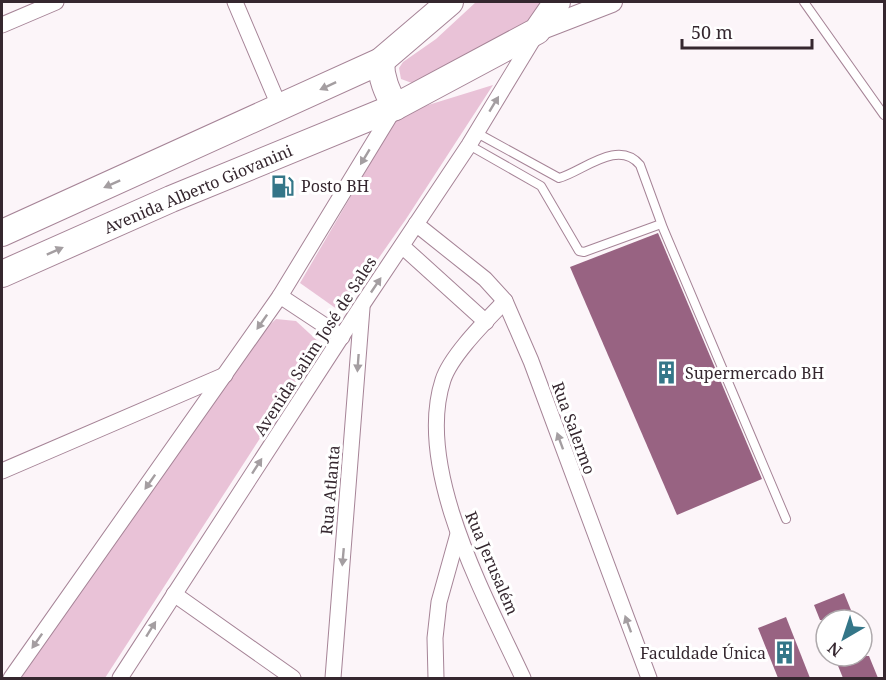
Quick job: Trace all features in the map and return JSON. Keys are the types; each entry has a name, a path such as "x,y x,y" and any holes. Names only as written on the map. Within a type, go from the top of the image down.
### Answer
{"main road":[{"path":"2,233 381,61 450,2"},
{"path":"537,32 557,2"},
{"name":"Avenida Alberto Giovanini","path":"2,274 171,199 395,106 537,32"},
{"path":"381,61 381,76 385,89 395,106"},
{"path":"155,165 171,199"}],"street":[{"path":"2,25 56,2"},
{"path":"235,2 280,108"},
{"path":"537,32 612,2"},
{"name":"Avenida Salim José de Sales","path":"120,678 473,139 537,32"},
{"path":"11,678 280,296 395,106"},
{"name":"Rua Salermo","path":"416,224 485,279 506,301 531,361 649,678"},
{"path":"402,246 486,322"},
{"path":"280,296 342,337"},
{"name":"Rua Jerusalém","path":"506,301 459,354 444,378 437,409 439,454 446,493 458,534 523,678"},
{"name":"Rua Atlanta","path":"333,678 363,305"},
{"path":"2,471 225,375"},
{"path":"436,678 435,638 439,602 458,534"},
{"path":"174,594 293,678"}],"lane":[{"path":"804,2 885,115"},
{"path":"473,139 541,186 579,251 584,252 661,224"},
{"path":"473,139 559,178 605,156 634,158 640,165 661,224 786,519"}],"shaded area":[{"path":"476,2 546,2 521,28 485,50 412,83 401,79 399,68 403,62 436,39"},
{"path":"493,85 406,219 341,312 300,283 399,114"},
{"path":"276,319 296,321 321,344 105,678 21,678 261,333"}],"building":[{"name":"Supermercado BH","path":"658,233 762,479 677,515 570,267"},
{"path":"844,593 850,608 815,608 814,605"},
{"name":"Faculdade Única","path":"786,617 810,678 778,678 758,628"},
{"path":"839,668 874,668 878,678 843,678"}],"place":[{"name":"Posto BH","path":"283,186"},
{"name":"Supermercado BH","path":"667,373"},
{"name":"Faculdade Única","path":"784,653"}]}
